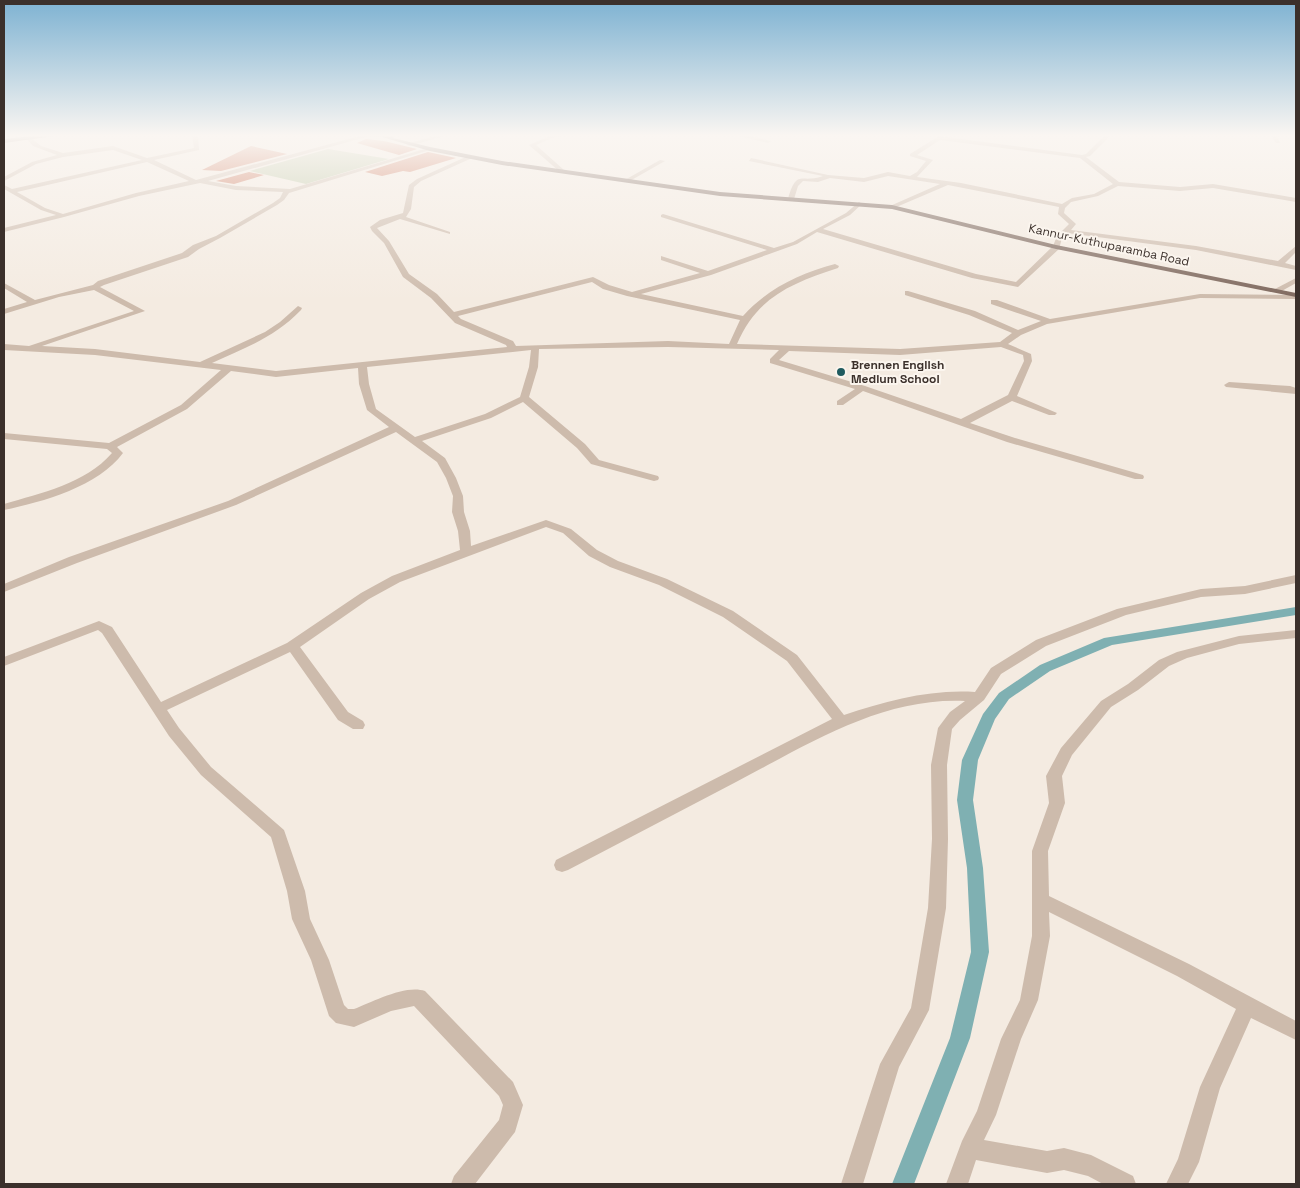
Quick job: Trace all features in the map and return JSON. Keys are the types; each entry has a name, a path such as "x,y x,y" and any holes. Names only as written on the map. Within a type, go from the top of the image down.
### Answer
{"main road":[{"name":"Kannur-Kuthuparamba Road","path":"687,189 720,194 892,207 1056,247 1277,290 1296,296"}],"street":[{"path":"8,189 62,216"},
{"path":"11,191 18,189"},
{"path":"4,230 62,216 105,202 163,189"},
{"path":"254,189 286,192 295,189"},
{"path":"411,189 410,209 406,215 375,225 373,227 374,230 386,242 406,275 434,296 452,315 461,322 510,342 512,348"},
{"path":"791,199 794,189"},
{"path":"892,207 932,189"},
{"path":"979,189 1063,206"},
{"path":"985,308 1018,285 1056,247 1059,237 1073,224 1061,214 1063,206 1071,200 1096,195 1107,189"},
{"path":"1233,189 1296,200"},
{"path":"4,312 57,295 95,287 101,282 185,255 196,247 218,238 275,204 286,192"},
{"path":"630,294 708,273 796,244 848,214 859,204"},
{"path":"663,216 774,250"},
{"path":"401,217 448,233"},
{"path":"818,230 974,276 1018,285"},
{"path":"1066,231 1190,247 1296,268"},
{"path":"1280,264 1296,248"},
{"path":"664,258 708,273"},
{"path":"732,346 745,319 777,290 835,266"},
{"path":"452,315 502,304 525,295 593,279 606,287 630,294 745,319"},
{"path":"1277,290 1296,280"},
{"path":"4,285 35,303"},
{"path":"27,350 141,311 95,287"},
{"path":"908,293 1049,321"},
{"path":"1002,344 1018,333 1049,321 1200,296 1296,296"},
{"path":"201,365 268,334 282,324 298,308"},
{"path":"985,308 1018,333"},
{"path":"6,349 96,352 276,374 535,347 668,344 900,352 1002,344 1026,354 1028,361 1012,397 962,423"},
{"path":"524,398 526,385 536,364 535,347"},
{"path":"786,349 773,361 862,388 1011,440 1139,478"},
{"path":"362,364 364,384 372,410 441,460 451,478 458,496 458,512 464,531 466,552"},
{"path":"110,446 136,434 184,407 228,369"},
{"path":"1229,385 1296,391"},
{"path":"840,403 862,388"},
{"path":"1012,397 1052,413"},
{"path":"415,440 488,416 524,398"},
{"path":"524,398 581,446 595,462 654,478"},
{"path":"4,588 73,560 210,512 396,428"},
{"path":"4,436 110,446 118,453 104,467 89,476 4,507"},
{"path":"160,708 292,646 365,596 396,579 546,524 567,531 593,553 614,564 663,582 728,614 792,658 842,721"},
{"path":"852,1184 890,1064 920,1010 937,908 940,839 939,765 945,728 955,716 979,697 996,671 1041,643 1122,612 1201,593 1245,590 1296,579"},
{"path":"4,662 100,625 106,630 160,708 174,732 206,771 278,834 296,891 301,919 320,960 336,1010 343,1017 354,1018 390,1003 418,997 506,1089 513,1105 508,1125 462,1184"},
{"path":"957,1184 969,1148 986,1115 1011,1038 1029,1000 1041,936 1040,851 1057,803 1054,776 1066,752 1106,704 1133,687 1153,670 1182,655 1239,640 1296,634"},
{"path":"292,646 343,716 358,725"},
{"path":"562,865 842,721 880,708 914,700 979,697"},
{"path":"1041,900 1183,970 1296,1031"},
{"path":"1177,1184 1188,1162 1210,1087 1247,1006"},
{"path":"969,1148 1047,1162 1064,1159 1091,1166 1125,1184"}],"waterway":[{"path":"903,1184 960,1038 980,952 975,868 965,800 970,760 988,718 1004,696 1045,668 1109,641 1296,611"}],"place":[{"name":"Brennen English Medium School","path":"841,372"}]}
